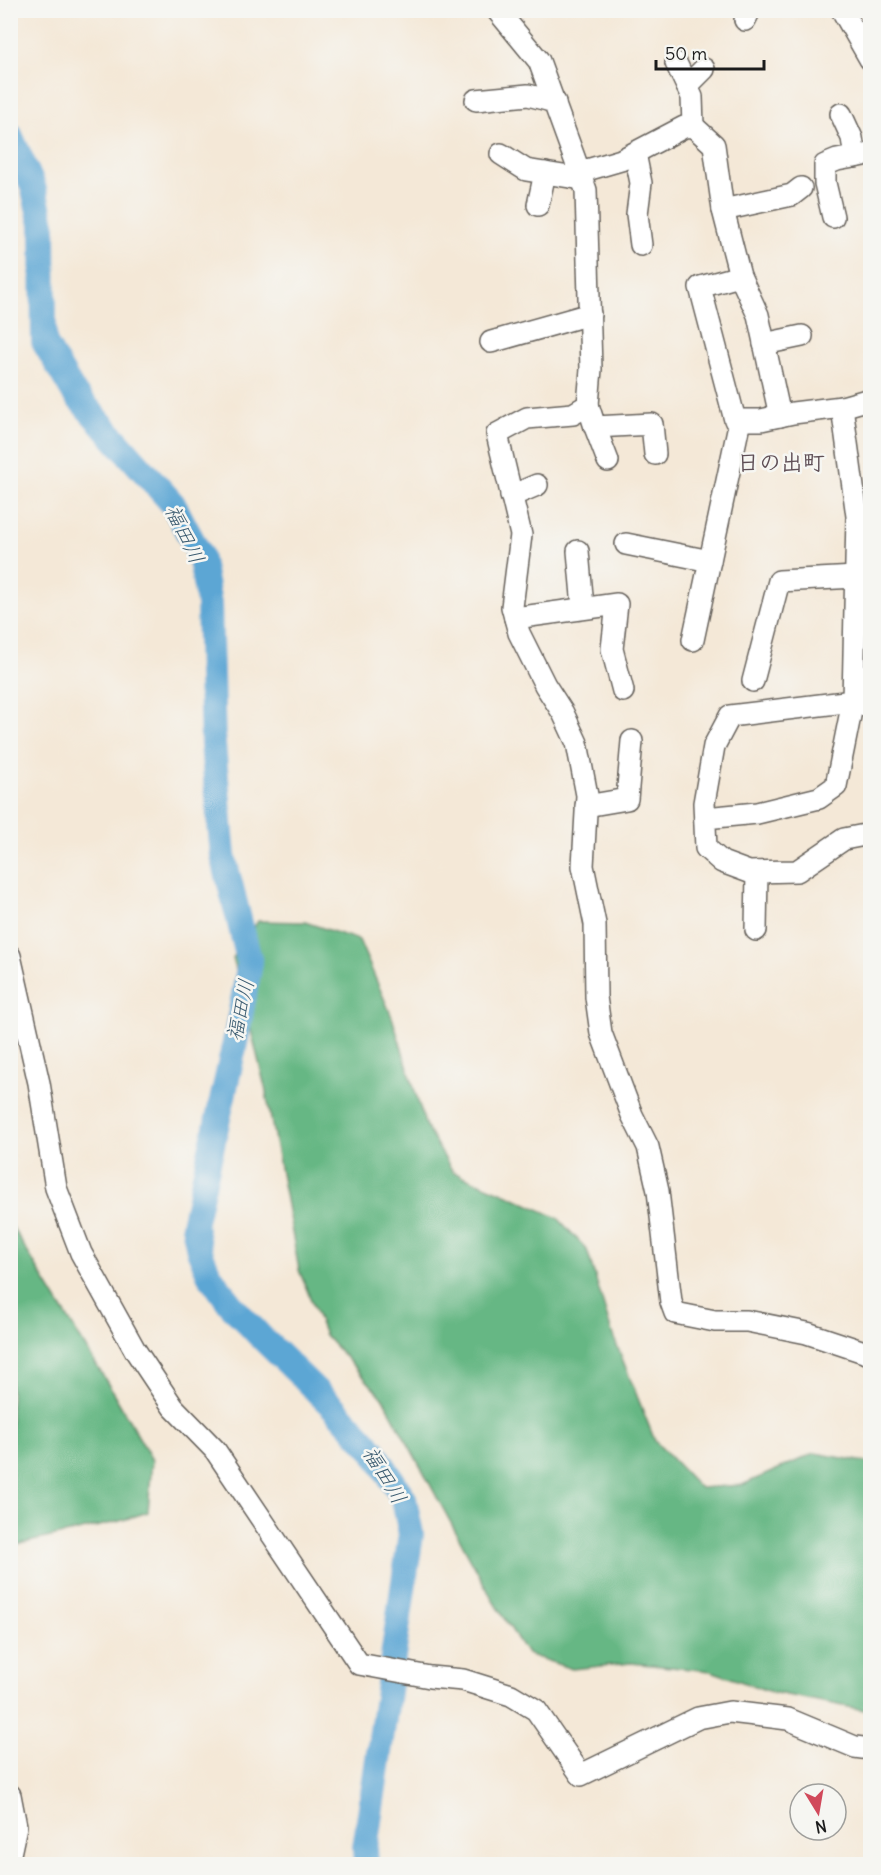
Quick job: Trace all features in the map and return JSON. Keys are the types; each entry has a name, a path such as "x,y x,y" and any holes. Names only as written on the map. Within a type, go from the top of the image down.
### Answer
{"street":[{"path":"497,10 539,61 586,190 591,369 588,405 608,461"},
{"path":"842,10 870,59"},
{"path":"676,63 692,97 693,126 714,145 723,210 740,276 758,315 780,416"},
{"path":"687,86 704,69"},
{"path":"476,100 528,95 555,102"},
{"path":"833,217 825,183 825,165 863,155 841,114"},
{"path":"501,154 526,170 581,175 621,160 684,127 693,126"},
{"path":"635,153 644,215 640,245"},
{"path":"538,205 545,173"},
{"path":"723,210 792,195 801,188"},
{"path":"740,276 700,287 735,420 761,420 842,407 870,399"},
{"path":"491,342 590,315"},
{"path":"764,344 802,336"},
{"path":"588,405 573,414 527,418 497,434 521,536 512,607 519,633 577,743 587,795 583,866 595,924 596,997 601,1033 632,1115 648,1147 658,1191 671,1302 675,1313 715,1321 747,1321 807,1333 870,1354"},
{"path":"705,818 757,813 819,798 836,786 862,704 856,576 857,516 842,407"},
{"path":"693,639 740,420"},
{"path":"595,427 652,424 655,454"},
{"path":"511,496 537,485"},
{"path":"626,544 710,561"},
{"path":"578,551 583,608"},
{"path":"753,681 779,581 856,576"},
{"path":"515,618 617,604 612,650 623,691"},
{"path":"862,704 730,716 714,746 704,803 706,848 722,861 749,872 797,871 844,839 870,834"},
{"path":"586,806 627,799 632,741"},
{"path":"756,930 757,872"},
{"path":"10,956 39,1083 56,1188 81,1253 135,1350 173,1407 214,1450 359,1664 403,1673 463,1680 511,1695 536,1710 580,1775 698,1718 729,1712 788,1719 855,1748 870,1749"},
{"path":"10,1795 16,1826 10,1854"}],"green space":[{"path":"258,921 305,922 359,940 392,1017 426,1127 453,1172 558,1218 587,1250 612,1333 655,1441 700,1488 742,1485 815,1453 870,1463 870,1711 771,1692 711,1671 631,1663 572,1669 527,1654 495,1604 383,1398 325,1335 299,1270 265,1087 233,958"},
{"path":"11,1225 152,1460 148,1512 117,1522 11,1546"}],"waterway":[{"name":"福田川","path":"10,135 33,186 43,228 44,342 74,393 173,504 200,555 209,604 213,745 223,856 250,963 235,1043 194,1225 199,1250 209,1274 230,1304 374,1451 404,1499 411,1534 365,1848 366,1864"}],"district":[{"name":"日の出町","path":"781,462"}]}
